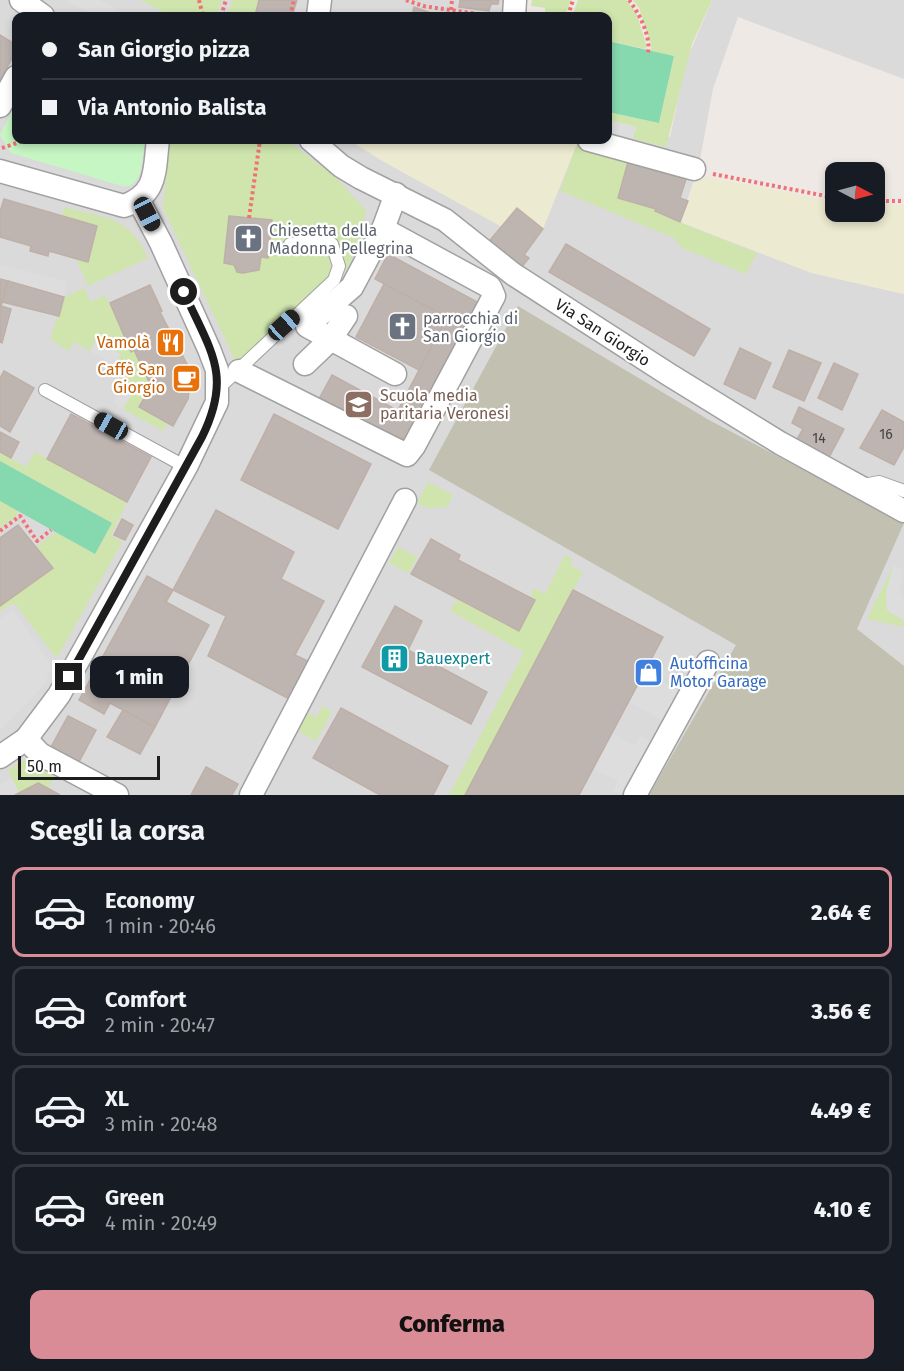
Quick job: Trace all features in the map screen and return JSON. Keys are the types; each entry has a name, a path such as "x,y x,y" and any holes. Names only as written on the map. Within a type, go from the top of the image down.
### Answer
{"street":[{"path":"21,0 38,12"},
{"path":"505,12 515,0"},
{"path":"0,106 12,84"},
{"path":"0,171 124,206 139,201 148,192 152,182 157,144"},
{"name":"Via San Giorgio","path":"316,144 351,172 445,220 513,274 668,374 780,443 904,511"},
{"path":"604,144 694,169"},
{"path":"395,374 307,326 365,273 396,194"},
{"path":"0,757 26,739 59,695 213,416 219,387 217,370 161,243 139,201"},
{"path":"239,371 291,391 406,455 414,446 494,296 490,287 383,229"},
{"path":"305,364 330,340 345,316"},
{"path":"251,795 405,500"},
{"path":"635,795 708,662"},
{"path":"26,739 40,754 117,795"}],"lane":[{"path":"219,387 239,371 267,340 334,280 339,266 332,244 325,240 290,244"},
{"path":"45,390 186,467"},
{"path":"858,486 879,482 904,491"}],"path":[{"path":"406,0 423,6 468,12"},
{"path":"451,10 452,0"},
{"path":"629,0 637,11 649,46 648,53"},
{"path":"2,148 14,144"},
{"path":"249,218 259,144"},
{"path":"694,169 825,196"},
{"path":"885,201 904,201"},
{"path":"0,531 20,516 37,541 51,530"}],"shaded area":[{"path":"0,0 522,0 520,12 12,12 12,144 612,144 612,126 670,137 687,59 712,0 904,0 904,79 738,17 713,89 699,165 680,222 812,273 904,294 904,795 0,795"},
{"path":"65,0 100,0 122,12 88,12"},
{"path":"612,121 636,127 633,139 612,133"},
{"path":"355,144 577,144 543,229 517,209 502,227"},
{"path":"27,164 126,192 124,199 24,172"},
{"path":"697,175 825,200 825,222 885,222 885,205 904,205 904,294 812,273 680,222"},
{"path":"0,264 68,282 64,297 0,280"},
{"path":"518,306 709,420 904,523 857,629 904,666 904,795 649,795 736,645 429,470"},
{"path":"95,340 121,354 115,365 90,351"},
{"path":"124,383 135,388 123,409 113,403"},
{"path":"894,565 904,570 899,590 904,602 904,621 887,610 886,591"},
{"path":"11,611 15,613 53,666 43,686 0,730 0,619"},
{"path":"644,673 679,691 663,721 629,702"},
{"path":"612,733 634,745 640,736 650,741 621,794 613,791 618,781 594,769"},
{"path":"12,778 19,793 0,795 0,784"}],"green space":[{"path":"140,0 222,0 218,12 163,12"},
{"path":"232,0 259,0 256,12 228,12"},
{"path":"532,0 571,0 566,12 545,12 545,8 531,6"},
{"path":"578,0 626,0 636,12 646,49 612,42 612,12 574,12"},
{"path":"633,0 712,0 692,44 666,147 633,139 636,127 612,121 612,113 659,123 674,56 651,51 639,8"},
{"path":"612,42 674,56 659,123 612,113"},
{"path":"12,111 12,144 144,144 141,170 134,183 122,186 11,153 0,135"},
{"path":"170,144 292,144 335,177 366,210 354,254 335,287 276,338 254,353 235,360 163,208"},
{"path":"577,144 630,158 618,198 656,209 655,211 669,215 669,218 757,253 746,274 682,248 674,238 560,191"},
{"path":"64,207 103,217 124,226 141,244 148,258 88,286 76,259 88,261 97,226 62,216"},
{"path":"84,288 91,302 105,295 131,351 134,350 151,386 139,407 167,423 163,431 123,409 135,389 122,382 129,369 117,362 121,355 96,340 90,351 74,342 68,351 50,339 64,297"},
{"path":"0,452 26,467 35,452 127,502 111,535 122,542 58,656 54,655 16,605 9,605 0,612 0,606 52,568 37,546 56,532 95,554 112,523 0,461"},
{"path":"0,461 112,523 95,554 0,501"},
{"path":"428,482 453,495 447,507 428,508 417,503"},
{"path":"0,501 17,510 18,515 0,528"},
{"path":"398,547 417,557 409,573 389,563"},
{"path":"565,555 573,560 570,565 583,572 465,795 449,795 524,652 450,611 457,599 519,631 535,600 530,597 534,588 545,594"},
{"path":"894,565 886,591 887,610 904,621 904,627 867,619"},
{"path":"322,706 332,712 316,741 296,730 306,712 317,717"},
{"path":"25,760 55,776 48,789 38,783 19,793 8,770"}],"building":[{"path":"259,0 297,0 293,12 256,12"},
{"path":"460,0 499,0 498,4 491,4 489,11 459,7"},
{"path":"414,7 428,12 413,12"},
{"path":"0,35 12,42 12,58 0,80"},
{"path":"628,162 686,179 680,198 688,201 680,222 655,211 656,209 618,198"},
{"path":"4,199 97,226 88,262 49,251 48,256 30,251 31,246 0,237 0,212"},
{"path":"517,208 543,229 524,255 529,258 517,273 486,245"},
{"name":"Chiesetta della Madonna Pellegrina","path":"229,216 272,220 268,258 261,257 259,270 237,272 234,265 224,263"},
{"path":"566,244 710,329 694,356 549,272"},
{"path":"388,254 481,304 419,422 398,410 447,317 375,279"},
{"path":"0,279 8,281 1,306 11,309 2,343 0,342"},
{"path":"8,281 64,297 59,316 2,302"},
{"name":"parrocchia di San Giorgio","path":"384,284 447,317 419,370 356,337"},
{"path":"150,285 162,311 160,312 190,370 188,370 190,384 188,399 173,426 139,407 151,386 134,350 131,352 110,303"},
{"path":"740,348 771,363 755,399 724,384"},
{"path":"789,350 821,363 804,401 773,387"},
{"path":"834,363 858,374 842,410 818,398"},
{"path":"4,371 34,388 10,432 0,426 0,378"},
{"name":"Scuola media paritaria Veronesi","path":"332,375 419,422 407,445 319,399"},
{"path":"799,407 844,429 826,463 793,446 803,429 792,423"},
{"path":"882,410 904,422 904,447 894,465 860,448"},
{"path":"71,414 151,457 127,502 47,459"},
{"path":"274,414 371,464 338,529 241,480"},
{"path":"0,432 19,442 11,458 0,452"},
{"path":"216,510 294,552 281,579 324,601 295,655 312,663 293,701 208,656 226,616 173,590"},
{"path":"122,519 133,525 125,540 114,535"},
{"path":"18,525 53,568 0,606 0,538"},
{"path":"431,539 460,555 458,560 535,600 519,631 411,574"},
{"path":"147,576 173,590 166,602 209,625 155,727 110,703 104,714 79,700"},
{"path":"573,590 663,637 579,795 465,795"},
{"name":"Bauexpert","path":"395,606 422,621 408,650 487,692 471,724 362,667"},
{"path":"341,708 448,766 433,795 380,795 313,758"},
{"path":"123,710 155,727 140,754 107,737"},
{"path":"68,716 96,730 79,762 51,747"},
{"path":"206,767 238,784 232,795 191,795"},
{"path":"38,783 60,795 15,795 19,793"}],"place":[{"name":"Chiesetta della Madonna Pellegrina","path":"248,239"},
{"name":"parrocchia di San Giorgio","path":"402,327"},
{"name":"Vamolà","path":"171,342"},
{"name":"Caffè San Giorgio","path":"186,378"},
{"name":"Scuola media paritaria Veronesi","path":"359,404"},
{"name":"Bauexpert","path":"395,658"},
{"name":"Autofficina Motor Garage","path":"649,672"}],"route":[{"path":"69,677 139,554 213,416 219,387 217,370 184,292"}]}
